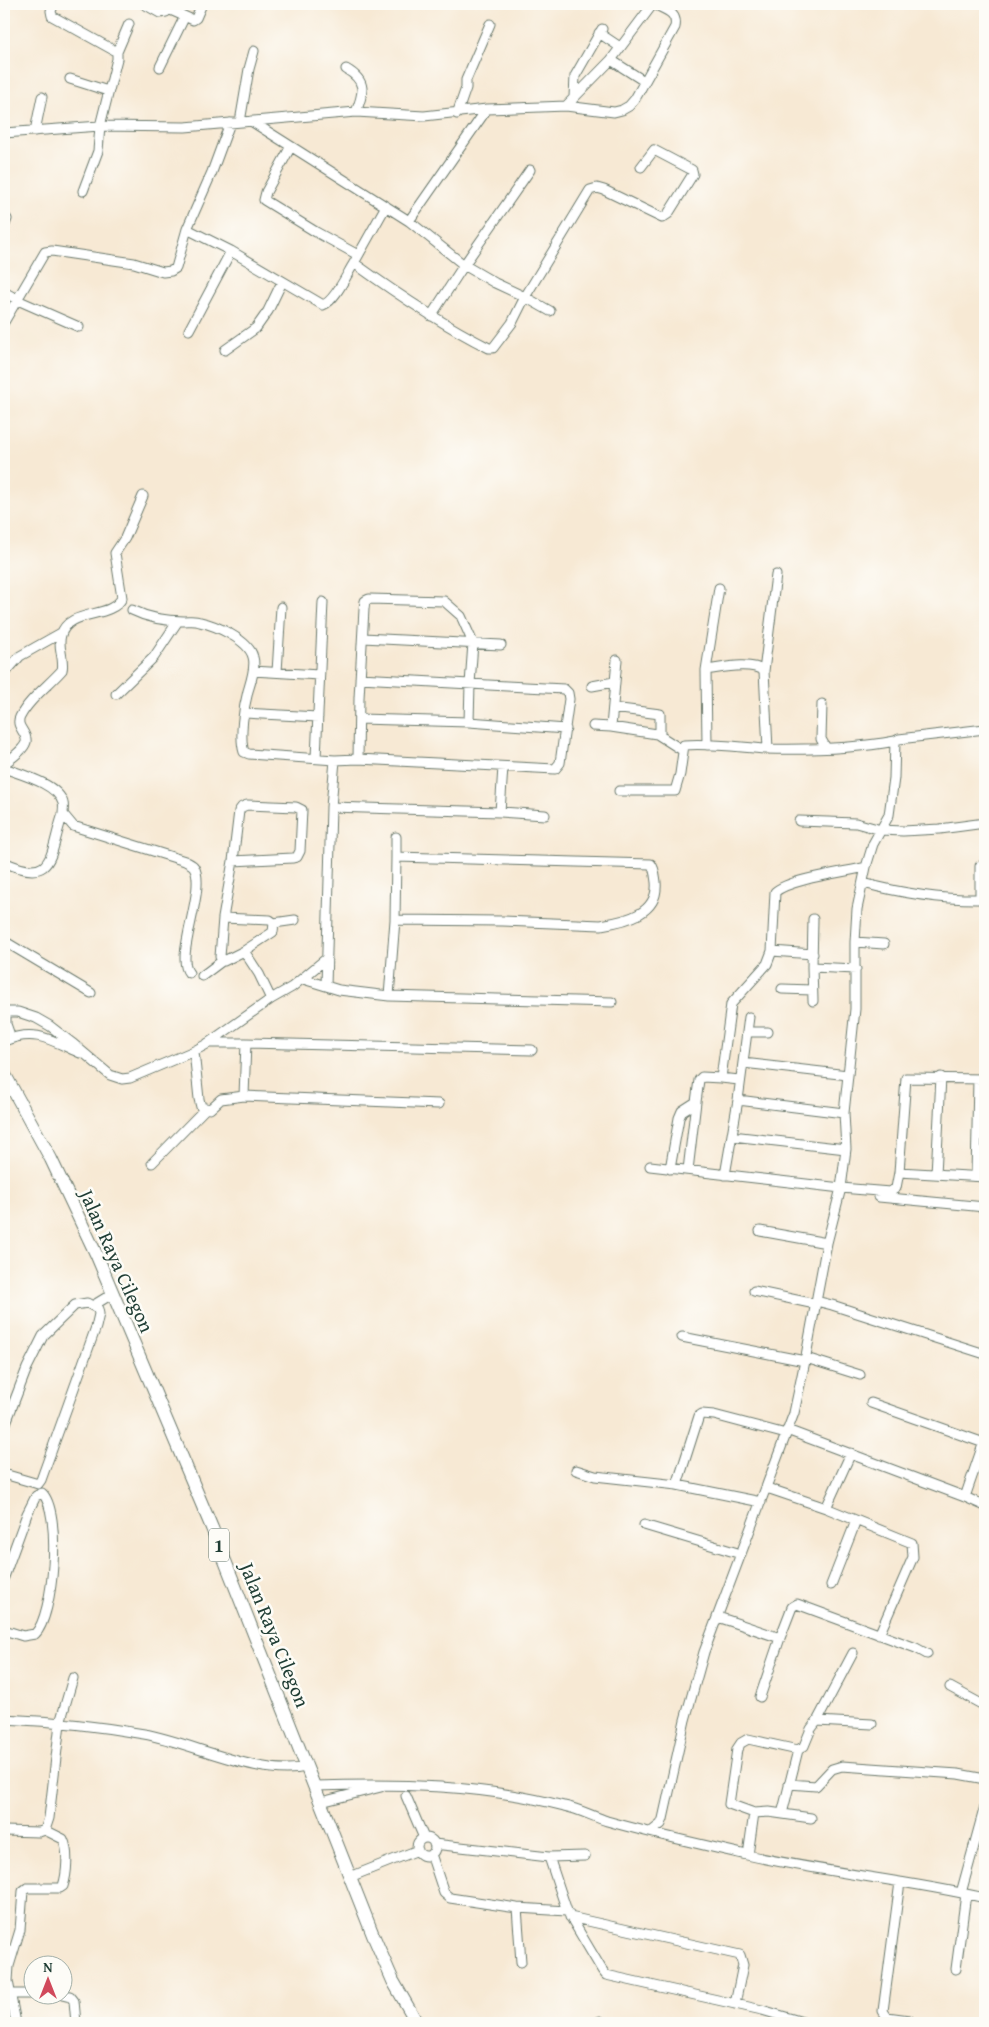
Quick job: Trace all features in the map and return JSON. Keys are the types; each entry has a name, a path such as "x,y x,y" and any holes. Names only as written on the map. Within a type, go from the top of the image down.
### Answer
{"highway":[{"name":"Jalan Raya Cilegon","path":"4,1073 51,1159 97,1256 212,1528 393,1981 417,2023"}],"street":[{"path":"54,4 51,14 53,18 117,52"},
{"path":"144,4 160,13 166,12 169,7 184,18 195,19 202,4"},
{"path":"4,133 100,126 168,128 356,112 424,116 457,114 487,109 566,106 614,112 629,106 635,99 676,24 676,18 672,13 653,4 611,60 566,106"},
{"path":"160,67 184,18"},
{"path":"83,191 98,151 100,126 117,59 117,52 130,24"},
{"path":"457,114 466,88 465,82 490,24"},
{"path":"574,97 575,76 600,31 620,47"},
{"path":"240,122 249,68 254,51"},
{"path":"611,60 644,81"},
{"path":"346,69 357,75 361,81 361,98 356,112"},
{"path":"70,79 108,91"},
{"path":"35,131 42,97"},
{"path":"409,221 487,109"},
{"path":"251,121 290,148 409,221 464,265 550,311"},
{"path":"4,322 45,252 52,251 124,261 163,272 176,268 187,228 212,172 230,123"},
{"path":"290,148 266,192 264,200 356,259 431,316 455,331 489,348 493,348 512,323 525,297 590,190 596,188 604,190 662,218 668,214 693,174 692,170 654,150 641,167"},
{"path":"431,316 530,170"},
{"path":"187,228 231,251 323,305 332,298 386,206"},
{"path":"189,330 231,251"},
{"path":"225,350 256,328 268,311 282,282"},
{"path":"4,292 79,326"},
{"path":"4,674 20,656 61,633 67,626 92,614 110,610 120,602 121,588 115,553 125,538 143,496"},
{"path":"768,749 764,670 776,575"},
{"path":"707,746 706,670 719,588"},
{"path":"358,759 364,604 369,599 439,600 447,602 461,616 473,644 469,722"},
{"path":"316,758 322,602"},
{"path":"277,672 281,607"},
{"path":"132,610 144,616 178,621 197,621 208,624 236,638 247,648 253,656 253,671 244,713 242,746 244,752 249,754 335,760 358,759 503,767 557,768 560,763 569,699 568,693 564,689 360,678"},
{"path":"116,694 154,657 178,621"},
{"path":"4,862 33,871 43,869 48,862 63,814 63,803 59,795 51,787 4,766 25,745 26,739 19,726 19,719 24,710 62,670 64,664 60,643 61,633"},
{"path":"363,638 501,645"},
{"path":"612,727 617,660"},
{"path":"706,670 750,666 764,670"},
{"path":"253,671 319,675"},
{"path":"592,686 614,682"},
{"path":"822,704 821,739 826,748"},
{"path":"613,708 660,714 660,735"},
{"path":"244,713 318,717"},
{"path":"359,719 469,722 566,729"},
{"path":"593,726 653,732 682,750"},
{"path":"619,791 675,791 680,774 684,745 768,749 862,747 895,741 899,738 985,729"},
{"path":"651,1832 661,1824 663,1819 685,1720 704,1652 794,1413 806,1359 827,1242 840,1191 846,1149 844,1113 855,1008 856,917 862,883 873,844 888,815 894,778 895,741"},
{"path":"326,986 331,807 335,760"},
{"path":"500,812 503,767"},
{"path":"222,961 220,955 223,918 239,811 247,805 296,807 302,810 300,851 297,857 233,861"},
{"path":"331,807 544,815"},
{"path":"63,814 73,826 185,861 193,866 197,875 193,913 184,959 185,968 189,972"},
{"path":"799,821 856,823 881,830 922,831 985,823"},
{"path":"390,996 395,920 396,837"},
{"path":"395,920 601,926 630,919 644,911 653,904 657,892 654,868 651,864 396,858"},
{"path":"862,883 918,896 948,899 983,899 980,866"},
{"path":"721,1078 730,1004 767,964 772,951 774,895 779,888 866,867"},
{"path":"223,918 270,920 274,923 295,920"},
{"path":"812,1001 813,919"},
{"path":"202,976 222,961 244,951 273,932 274,923"},
{"path":"4,940 91,993"},
{"path":"855,942 884,944"},
{"path":"244,951 259,974 271,999"},
{"path":"772,951 813,954"},
{"path":"86,1057 39,1036 23,1034 7,1040 5,1012 18,1012 36,1018 64,1037 110,1075 122,1079 139,1075 207,1044 271,999 292,988 327,958"},
{"path":"812,967 856,969"},
{"path":"303,979 339,990 390,996 612,1002"},
{"path":"782,990 812,990"},
{"path":"725,1175 738,1100 749,1017"},
{"path":"748,1032 768,1032"},
{"path":"207,1044 246,1043 532,1050"},
{"path":"244,1096 246,1043"},
{"path":"194,1051 199,1099 201,1107 205,1108 210,1109 221,1099 244,1096 439,1104"},
{"path":"743,1063 848,1075"},
{"path":"688,1170 699,1080 702,1077 740,1080"},
{"path":"840,1191 886,1193 894,1191 899,1172 905,1079 907,1077 982,1080 976,1176"},
{"path":"936,1174 941,1077"},
{"path":"738,1100 844,1113"},
{"path":"670,1169 680,1114 682,1110 696,1102"},
{"path":"152,1163 205,1108"},
{"path":"732,1136 846,1149"},
{"path":"650,1166 840,1191 985,1207"},
{"path":"899,1172 985,1176"},
{"path":"760,1231 827,1242"},
{"path":"754,1291 860,1314 985,1354"},
{"path":"94,1305 112,1294"},
{"path":"4,1428 27,1368 43,1336 75,1305 88,1302 94,1305 99,1314 96,1328 38,1484 36,1496 27,1514 4,1578"},
{"path":"682,1337 806,1359 860,1374"},
{"path":"871,1402 985,1441 965,1497"},
{"path":"676,1485 699,1416 702,1414 714,1414 787,1432 850,1453 985,1506"},
{"path":"826,1508 850,1453"},
{"path":"576,1470 595,1476 676,1485 761,1502"},
{"path":"4,1474 38,1484"},
{"path":"767,1488 908,1539 914,1546 913,1557 879,1635"},
{"path":"4,1630 23,1636 35,1634 42,1621 51,1589 54,1553 53,1523 46,1496 42,1493 36,1496"},
{"path":"832,1585 856,1521"},
{"path":"644,1525 741,1554"},
{"path":"760,1697 792,1607 797,1604 916,1648 927,1654"},
{"path":"718,1617 780,1638"},
{"path":"782,1814 798,1750 804,1746 811,1729 853,1653"},
{"path":"45,1830 49,1818 60,1723 72,1678"},
{"path":"950,1687 985,1706"},
{"path":"4,1719 60,1723 145,1734 260,1766 289,1770 306,1767"},
{"path":"817,1721 872,1724"},
{"path":"798,1750 748,1739 739,1746 728,1804 754,1812 811,1818"},
{"path":"789,1784 816,1786 832,1769 842,1766 958,1774 985,1779"},
{"path":"321,1802 388,1785"},
{"path":"316,1786 388,1785 459,1789 520,1797 565,1806 606,1820 676,1839 748,1855 985,1898"},
{"path":"406,1796 424,1838"},
{"path":"956,1969 964,1893 985,1806"},
{"path":"748,1855 754,1812"},
{"path":"4,1831 39,1832 45,1830 65,1842 64,1883 60,1888 27,1888 23,1891 20,1930 7,1966 9,1990 16,2023"},
{"path":"418,1850 419,1842 424,1838 430,1839 434,1844 549,1857 585,1856"},
{"path":"434,1844 431,1854 446,1897 569,1914 740,1955 743,1965 735,2004"},
{"path":"350,1877 418,1850"},
{"path":"418,1850 424,1855 431,1854"},
{"path":"549,1857 569,1914 606,1975 735,2004 786,2020 806,2023"},
{"path":"900,1882 883,2011 887,2017 909,2020"},
{"path":"517,1908 521,1962"},
{"path":"10,1994 22,1994"},
{"path":"72,1998 74,2001 76,2023"}]}
